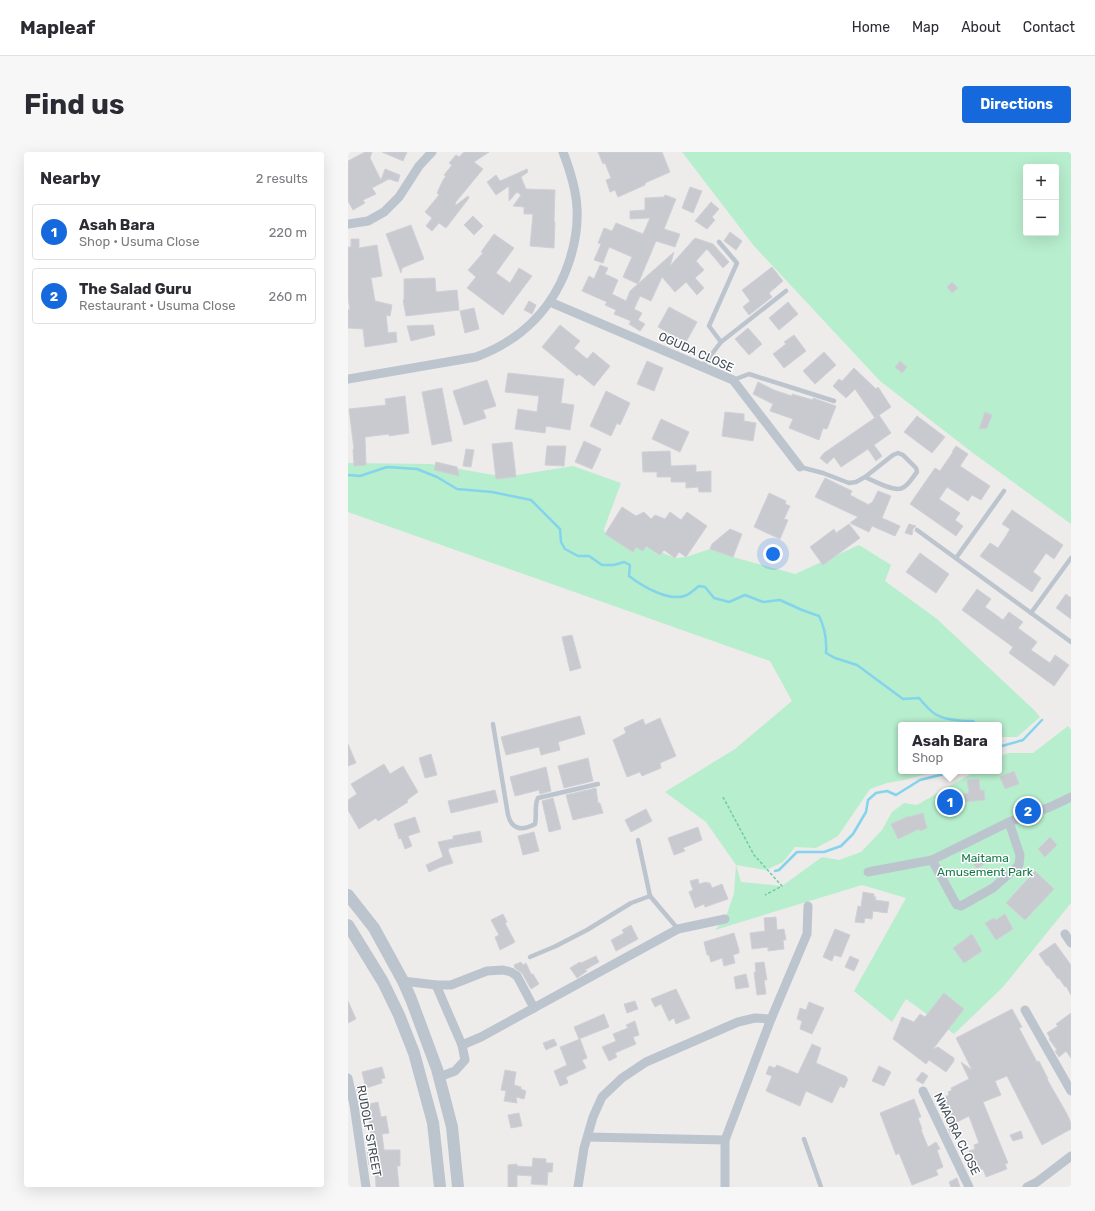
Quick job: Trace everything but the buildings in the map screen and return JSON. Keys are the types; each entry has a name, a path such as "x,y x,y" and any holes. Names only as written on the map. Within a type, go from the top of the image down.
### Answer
{"street":[{"path":"348,224 368,221 384,212 399,197 419,166 432,152"},
{"path":"348,379 476,357 492,351 526,329 540,315 550,302 567,269 575,240 577,208 572,177 563,152"},
{"name":"OGUDA CLOSE","path":"550,302 733,380 800,467"},
{"path":"868,872 932,860 1009,822 1050,807 1071,797"},
{"path":"932,860 955,902 961,906 993,888 1019,865 1020,855 1009,822"},
{"path":"348,895 374,928 403,980 411,999 439,1077 452,1127 458,1187"},
{"path":"725,1187 725,1140 771,1019 807,934 808,906"},
{"path":"462,1045 534,1008 678,929 725,919"},
{"path":"348,925 383,982 399,1015 414,1053 433,1123 440,1187"},
{"path":"1065,934 1071,943"},
{"path":"403,980 436,985 451,985 487,971 503,970 511,972 517,976 534,1008"},
{"path":"436,985 462,1045 465,1060 455,1071 439,1077"},
{"path":"1025,1010 1071,1091"},
{"path":"578,1187 584,1148 593,1117 602,1098 622,1078 646,1062 738,1022 755,1018 771,1019"},
{"name":"RUDOLF STREET","path":"348,1078 354,1105 366,1187"},
{"name":"NWAORA CLOSE","path":"923,1091 969,1187"},
{"path":"588,1137 725,1140"},
{"path":"1026,1187 1037,1182 1071,1156"}],"lane":[{"path":"719,242 737,262 709,326 720,342"},
{"path":"702,367 720,342 786,291"},
{"path":"733,380 749,374 834,401"},
{"path":"800,467 823,473 849,483 856,482 898,453 903,455 916,468 917,472 905,487 900,490 864,477"},
{"path":"956,558 1004,491"},
{"path":"917,530 1071,642"},
{"path":"1031,613 1071,558"},
{"path":"493,724 508,815 510,822 515,827 521,829 528,828 535,824 537,817 535,802 538,798 598,784"},
{"path":"638,840 650,896 678,929"},
{"path":"530,957 587,930 631,903 650,896"},
{"path":"804,1139 821,1187"}],"path":[{"path":"723,797 754,855 782,886 765,895"}],"green space":[{"path":"682,152 1071,152 1071,524 973,453 880,381 754,246"},
{"path":"348,463 431,464 505,477 573,466 621,483 604,529 605,534 636,547 646,546 675,558 686,557 710,549 795,574 859,545 891,565 885,581 937,619 1040,717 1017,737 1002,737 1002,722 898,722 898,774 926,774 887,783 870,789 838,836 816,848 795,847 783,862 766,870 736,865 706,822 665,792 735,749 792,701 770,661 348,512"},
{"name":"Maitama Amusement Park","path":"1068,726 1071,730 1071,903 1003,987 954,1034 906,999 892,1022 854,991 906,898 862,885 715,930 725,919 734,894 736,865 741,882 782,886 822,857 839,860 861,852 882,830 892,812 904,803 917,805 971,774 1002,774 1002,755 1009,753 1033,753"}],"waterway":[{"path":"348,475 360,476 387,467 417,469 437,477 457,489 492,492 531,500 560,529 561,542 565,549 578,556 589,556 602,565 614,565 624,562 630,565 629,576 649,589 673,597 687,595 699,586 705,587 714,598 729,602 745,595 763,602 780,600 819,616 825,634 826,653 835,658 857,665 903,699 919,698 931,711 939,716 954,720 974,722"},
{"path":"1002,746 1023,740 1042,720"},
{"path":"775,871 779,870 797,852 824,852 841,846 853,834 866,812 868,800 876,793 887,791 896,795 920,780 944,774"}],"place":[{"name":"Asah Bara","path":"950,802"},
{"name":"The Salad Guru","path":"1028,811"}]}
